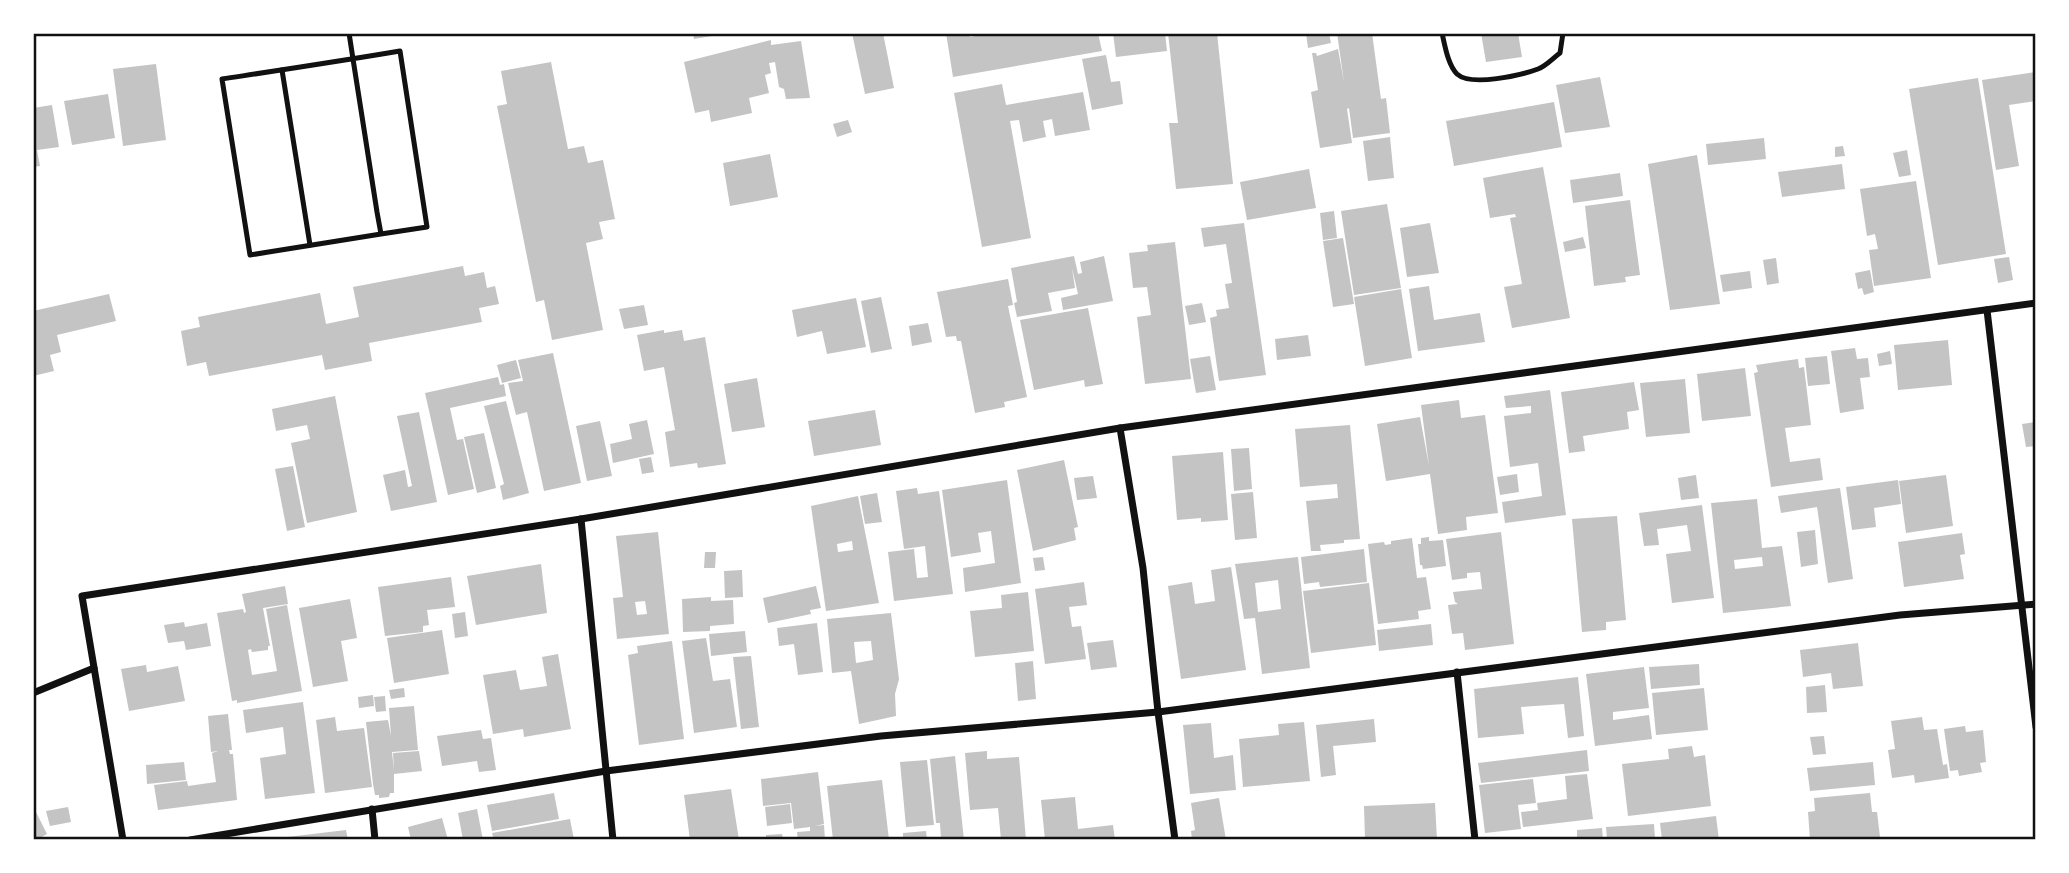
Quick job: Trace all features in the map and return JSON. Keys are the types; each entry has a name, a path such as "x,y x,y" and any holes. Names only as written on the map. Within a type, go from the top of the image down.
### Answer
{"street":[{"path":"123,840 82,596 581,519 1120,428 2036,303"},
{"path":"1987,310 2036,727"},
{"path":"1120,428 1143,568 1175,840"},
{"path":"581,519 613,840"},
{"path":"190,840 606,771 881,736 1158,712 1900,615 2036,604"},
{"path":"33,693 94,668"},
{"path":"1457,672 1475,840"},
{"path":"372,809 375,840"}],"lane":[{"path":"349,33 381,234"},
{"path":"1442,33 1456,73 1463,78 1477,79 1500,78 1540,68 1560,53 1563,33"},
{"path":"400,51 427,227 250,255 222,79 282,70 400,51"},
{"path":"282,70 310,246"}],"building":[{"path":"693,33 718,33 718,35 694,39"},
{"path":"852,33 883,33 894,88 865,94"},
{"path":"946,33 969,33 970,37 993,33 1098,33 1102,51 953,77"},
{"path":"1113,33 1165,33 1167,51 1116,57"},
{"path":"1168,33 1217,33 1233,184 1176,189 1169,123 1178,123"},
{"path":"1306,33 1329,33 1331,43 1308,48"},
{"path":"1337,33 1372,33 1381,99 1386,98 1390,133 1353,138 1349,108 1352,143 1320,148 1311,92 1318,90 1312,53 1317,56 1338,49 1344,82"},
{"path":"1481,33 1518,33 1522,57 1486,62"},
{"path":"771,40 771,45 801,41 810,98 786,99 784,89 779,87 775,62 769,63 771,73 765,75 769,93 749,98 752,113 711,122 709,110 695,113 684,62"},
{"path":"1106,55 1111,82 1120,81 1123,104 1092,110 1082,59"},
{"path":"551,62 568,149 584,146 588,163 603,160 615,219 599,222 603,239 586,243 603,330 552,340 544,300 536,302 497,106 507,104 501,71"},
{"path":"156,64 166,140 123,146 113,69"},
{"path":"2036,72 2036,101 2009,105 2019,166 1996,170 1982,80"},
{"path":"1600,77 1610,127 1565,133 1556,85"},
{"path":"1978,78 2006,254 1938,265 1909,89"},
{"path":"1002,84 1006,105 1083,92 1090,130 1055,136 1052,119 1043,121 1046,137 1023,142 1019,120 1010,121 1031,238 982,247 954,93"},
{"path":"108,94 115,138 72,145 64,101"},
{"path":"1554,102 1562,147 1454,166 1446,121"},
{"path":"52,105 59,147 37,150 40,166 33,167 33,108"},
{"path":"848,120 852,132 837,137 833,124"},
{"path":"1390,137 1394,178 1368,181 1363,141"},
{"path":"1764,138 1766,159 1708,165 1706,144"},
{"path":"1843,146 1845,156 1835,157 1835,147"},
{"path":"1907,150 1911,175 1899,177 1893,153"},
{"path":"770,154 778,197 730,206 723,163"},
{"path":"1697,155 1720,304 1670,310 1648,164"},
{"path":"1842,164 1845,189 1782,197 1778,172"},
{"path":"1543,167 1570,318 1512,328 1504,287 1522,284 1510,218 1516,217 1515,214 1490,218 1483,178"},
{"path":"1309,169 1316,208 1247,220 1240,182"},
{"path":"1620,173 1623,196 1573,203 1570,180"},
{"path":"1916,181 1931,278 1874,286 1869,250 1878,249 1875,234 1867,236 1860,189"},
{"path":"1630,200 1640,275 1625,277 1626,282 1594,286 1585,206"},
{"path":"1387,204 1401,288 1354,295 1341,211"},
{"path":"1334,211 1337,238 1323,240 1320,213"},
{"path":"1244,223 1266,375 1219,381 1210,318 1217,316 1216,310 1229,308 1225,284 1232,283 1226,244 1204,247 1201,228"},
{"path":"1430,223 1439,273 1407,277 1400,228"},
{"path":"1583,237 1586,248 1565,252 1563,242"},
{"path":"1343,238 1354,304 1333,307 1323,241"},
{"path":"1175,242 1191,379 1145,384 1137,317 1151,315 1147,287 1133,288 1129,253 1148,251 1147,245"},
{"path":"1074,256 1078,274 1082,273 1080,262 1104,256 1113,301 1063,310 1061,298 1078,294 1072,268 1075,288 1048,293 1052,311 1017,317 1011,268"},
{"path":"2009,257 2013,280 1998,283 1994,259"},
{"path":"1776,258 1779,283 1767,285 1763,260"},
{"path":"463,266 465,276 484,272 487,288 495,286 499,304 479,308 482,322 369,343 372,361 325,370 322,355 209,376 206,362 187,366 181,331 200,327 198,317 320,293 326,324 359,317 353,287"},
{"path":"1870,270 1874,292 1864,295 1862,288 1858,289 1855,273"},
{"path":"1750,271 1752,288 1723,292 1720,275"},
{"path":"1008,279 1013,305 1008,306 1027,397 1004,402 1005,407 975,413 961,341 957,341 956,336 946,337 937,292"},
{"path":"1429,286 1434,320 1480,313 1485,342 1418,351 1409,289"},
{"path":"1401,289 1412,358 1365,366 1354,297"},
{"path":"109,294 116,321 57,335 61,352 50,355 54,371 33,376 33,311"},
{"path":"881,297 892,349 871,353 861,301"},
{"path":"856,298 866,347 827,354 822,331 797,337 792,310"},
{"path":"1202,303 1206,322 1189,325 1185,306"},
{"path":"644,305 648,325 624,329 619,309"},
{"path":"1088,308 1103,384 1085,387 1084,380 1034,390 1020,320"},
{"path":"928,323 932,342 912,346 909,326"},
{"path":"664,330 664,333 682,330 684,341 705,337 726,464 698,468 697,463 670,467 665,432 675,430 664,367 644,371 637,335"},
{"path":"1308,335 1311,356 1277,360 1275,339"},
{"path":"1948,340 1952,385 1898,390 1894,345"},
{"path":"1855,348 1857,359 1868,358 1870,377 1860,378 1864,409 1840,413 1831,351"},
{"path":"1890,351 1892,364 1879,366 1877,354"},
{"path":"553,353 581,483 544,491 527,412 516,415 508,383 523,381 518,360"},
{"path":"1210,356 1216,390 1196,393 1190,359"},
{"path":"1827,356 1830,384 1808,386 1805,358"},
{"path":"1798,359 1799,368 1804,367 1811,425 1785,428 1790,462 1820,458 1823,480 1771,487 1754,373 1758,372 1756,365"},
{"path":"516,360 521,378 502,383 497,365"},
{"path":"1745,368 1751,416 1702,421 1697,374"},
{"path":"498,377 500,385 504,384 506,396 450,408 457,440 463,439 474,489 448,495 425,393"},
{"path":"757,378 765,427 732,432 724,384"},
{"path":"1685,379 1690,433 1646,437 1640,383"},
{"path":"1634,382 1639,410 1627,412 1629,429 1583,436 1585,451 1569,453 1561,392"},
{"path":"1550,390 1566,515 1505,523 1502,502 1542,496 1538,463 1510,467 1504,416 1531,413 1531,406 1506,408 1504,396"},
{"path":"335,396 357,512 307,523 291,443 310,439 307,425 276,431 272,409"},
{"path":"1459,400 1461,418 1485,415 1498,513 1466,517 1467,530 1438,534 1430,474 1386,481 1377,424 1420,417 1429,466 1421,405"},
{"path":"506,401 529,493 503,500 500,486 504,484 484,406"},
{"path":"875,410 881,445 814,456 808,421"},
{"path":"419,412 437,502 391,511 383,475 405,470 408,487 412,486 397,416"},
{"path":"647,420 654,454 613,463 610,444 632,439 629,424"},
{"path":"600,421 612,476 587,481 576,426"},
{"path":"2036,422 2036,446 2026,447 2022,424"},
{"path":"1350,425 1360,539 1320,545 1321,551 1311,551 1306,501 1338,498 1337,484 1300,487 1295,429"},
{"path":"484,433 496,488 477,493 464,437"},
{"path":"1249,448 1252,489 1234,491 1231,449"},
{"path":"1223,452 1228,520 1177,520 1172,456"},
{"path":"651,457 654,472 642,474 639,459"},
{"path":"1064,460 1078,527 1074,528 1076,540 1033,551 1017,470"},
{"path":"293,466 305,527 287,531 275,469"},
{"path":"1517,474 1519,492 1500,495 1497,477"},
{"path":"1696,475 1699,498 1681,500 1678,478"},
{"path":"1946,475 1953,526 1906,533 1899,481"},
{"path":"1093,476 1097,498 1077,500 1074,478"},
{"path":"1007,480 1021,583 965,592 963,568 995,563 991,531 978,533 981,552 951,557 942,490"},
{"path":"1898,480 1901,504 1874,508 1876,527 1852,530 1846,487"},
{"path":"917,488 918,494 939,491 953,594 894,601 888,552 914,549 917,578 928,577 925,546 904,549 896,491"},
{"path":"1840,488 1853,579 1828,583 1817,507 1781,513 1778,496"},
{"path":"1253,492 1257,538 1235,540 1231,494"},
{"path":"877,493 882,522 865,524 860,496"},
{"path":"858,496 879,603 826,611 811,506","holes":["852,541 853,550 838,552 837,544"]},
{"path":"1757,499 1762,548 1782,546 1791,606 1723,613 1711,503","holes":["1762,557 1763,566 1735,569 1734,560"]},
{"path":"1702,505 1714,598 1672,603 1666,554 1691,551 1687,525 1657,529 1659,545 1644,546 1639,513"},
{"path":"1617,516 1626,620 1606,622 1606,630 1582,632 1572,519"},
{"path":"1815,530 1818,564 1801,567 1797,532"},
{"path":"658,532 669,634 617,639 613,598 623,597 616,536","holes":["645,601 647,614 637,615 635,602"]},
{"path":"1501,532 1514,644 1465,650 1463,633 1452,634 1448,605 1458,604 1453,592 1482,589 1480,572 1467,573 1467,578 1452,580 1446,539"},
{"path":"1962,533 1965,554 1960,555 1964,579 1904,587 1898,542"},
{"path":"1429,537 1429,541 1443,540 1446,566 1423,569 1420,565 1418,544 1421,544 1421,538"},
{"path":"1412,538 1417,578 1426,577 1431,609 1418,611 1419,619 1378,624 1368,544 1384,542 1385,545 1391,544 1391,541"},
{"path":"1364,549 1367,582 1320,587 1319,582 1304,584 1301,557"},
{"path":"705,552 716,552 715,568 704,568"},
{"path":"1043,557 1045,570 1035,571 1033,558"},
{"path":"1298,557 1310,668 1262,674 1255,618 1244,619 1235,564","holes":["1278,580 1281,609 1258,612 1255,583"]},
{"path":"541,564 547,613 476,625 467,576"},
{"path":"1231,567 1246,670 1181,679 1168,586 1192,582 1195,604 1215,601 1211,570"},
{"path":"742,570 743,597 725,598 724,571"},
{"path":"451,577 455,607 427,610 429,625 423,626 423,632 385,636 378,587"},
{"path":"1084,582 1087,605 1069,607 1072,627 1081,626 1086,659 1045,664 1035,589"},
{"path":"1369,583 1376,645 1311,653 1303,591"},
{"path":"285,586 288,604 263,608 270,646 268,650 248,650 252,675 277,671 266,609 287,605 302,691 237,703 237,700 232,701 217,613 243,609 244,613 242,594"},
{"path":"816,586 821,608 810,610 811,614 768,623 763,598"},
{"path":"1028,592 1034,651 975,657 970,611 1002,608 1001,595"},
{"path":"711,597 711,601 733,600 734,624 710,626 710,631 683,632 682,599"},
{"path":"350,599 357,638 341,641 348,681 313,687 299,608"},
{"path":"465,612 468,636 455,638 452,614"},
{"path":"891,613 899,679 895,694 896,716 859,724 851,671 832,673 827,619","holes":["871,641 873,660 856,663 854,642"]},
{"path":"184,622 185,627 207,623 211,646 186,650 184,641 168,643 164,625"},
{"path":"817,623 823,672 798,675 794,644 779,646 777,628"},
{"path":"1431,624 1433,645 1379,651 1377,630"},
{"path":"442,630 449,674 394,683 387,638"},
{"path":"745,631 747,652 711,656 709,634"},
{"path":"706,638 713,681 730,679 737,727 694,733 682,641"},
{"path":"1113,640 1117,667 1091,670 1087,643"},
{"path":"672,641 684,739 639,745 628,655 638,653 637,646"},
{"path":"1858,643 1863,686 1833,689 1831,673 1803,677 1800,650"},
{"path":"558,654 571,729 524,737 523,729 493,734 483,675 516,670 520,690 547,686 542,657"},
{"path":"751,656 759,727 741,729 733,657"},
{"path":"1033,661 1036,699 1018,701 1015,663"},
{"path":"1699,664 1700,685 1651,689 1649,667"},
{"path":"146,665 147,672 178,666 185,701 129,711 121,669"},
{"path":"1644,667 1649,708 1613,712 1613,720 1649,715 1652,739 1595,746 1586,674"},
{"path":"1578,677 1584,736 1568,738 1564,704 1521,707 1524,734 1478,738 1474,689"},
{"path":"1825,685 1827,712 1807,713 1806,687"},
{"path":"404,688 405,697 391,699 389,690"},
{"path":"1704,688 1708,730 1656,735 1652,693"},
{"path":"373,695 374,706 359,708 358,697"},
{"path":"385,696 386,711 376,712 374,697"},
{"path":"303,702 315,793 265,799 260,758 286,754 283,727 246,733 243,710"},
{"path":"414,706 418,750 392,752 394,771 393,753 419,751 422,771 394,774 394,793 390,793 389,797 379,798 379,795 375,795 373,784 366,722 388,720 391,736 389,708"},
{"path":"228,714 232,750 229,750 230,754 233,754 237,800 158,810 154,785 187,781 188,786 216,782 212,753 218,751 211,752 208,716"},
{"path":"335,717 337,731 364,728 372,787 325,793 316,720"},
{"path":"1922,717 1924,730 1937,729 1943,765 1947,764 1949,778 1915,783 1914,775 1892,778 1888,750 1895,749 1891,721"},
{"path":"1374,719 1376,742 1333,746 1336,775 1321,777 1316,725"},
{"path":"1304,722 1310,781 1243,787 1239,739 1279,735 1278,724"},
{"path":"1211,723 1214,758 1233,755 1236,790 1190,794 1183,725"},
{"path":"1965,726 1966,732 1983,730 1986,762 1980,763 1982,772 1959,776 1958,770 1950,771 1944,729"},
{"path":"481,730 483,739 491,738 496,770 479,772 477,761 442,766 437,736"},
{"path":"1824,736 1826,754 1813,755 1810,737"},
{"path":"1692,746 1694,757 1705,755 1711,806 1628,816 1622,764 1669,759 1668,749"},
{"path":"1587,750 1589,771 1481,783 1478,763"},
{"path":"987,751 987,759 1019,757 1026,840 1001,840 998,808 970,810 965,753"},
{"path":"955,756 964,840 941,840 940,823 936,823 930,759"},
{"path":"927,760 934,825 906,827 900,762"},
{"path":"184,762 186,780 147,784 146,765"},
{"path":"1873,762 1875,785 1810,791 1807,768"},
{"path":"818,772 824,824 815,826 824,825 825,840 798,840 797,832 810,831 810,827 794,829 791,803 763,806 761,779"},
{"path":"1587,774 1593,819 1523,827 1521,812 1538,810 1537,803 1567,799 1565,776"},
{"path":"1533,779 1536,803 1518,805 1521,829 1485,833 1479,785"},
{"path":"882,780 889,840 833,840 827,786"},
{"path":"731,789 739,840 690,840 684,795"},
{"path":"554,793 559,819 492,831 487,805"},
{"path":"1870,793 1872,812 1877,812 1880,837 1876,837 1876,840 1810,840 1808,812 1815,811 1814,798"},
{"path":"1075,797 1078,829 1113,825 1115,840 1045,840 1041,800"},
{"path":"1219,798 1226,840 1192,840 1191,831 1195,830 1191,803"},
{"path":"1435,803 1437,840 1365,840 1364,806"},
{"path":"790,804 792,823 767,826 765,807"},
{"path":"33,806 47,834 36,840 33,840"},
{"path":"68,807 71,822 50,826 46,811"},
{"path":"477,809 483,840 463,840 458,813"},
{"path":"1716,816 1719,840 1662,840 1660,823"},
{"path":"442,818 448,840 411,840 408,827"},
{"path":"570,819 574,840 494,840 492,833"},
{"path":"1654,824 1655,839 1607,840 1606,827"},
{"path":"1602,828 1603,840 1577,840 1577,830"},
{"path":"346,830 348,840 279,840 279,838"},
{"path":"926,831 927,840 903,840 903,833"},
{"path":"782,834 783,840 766,840 766,835"}]}
